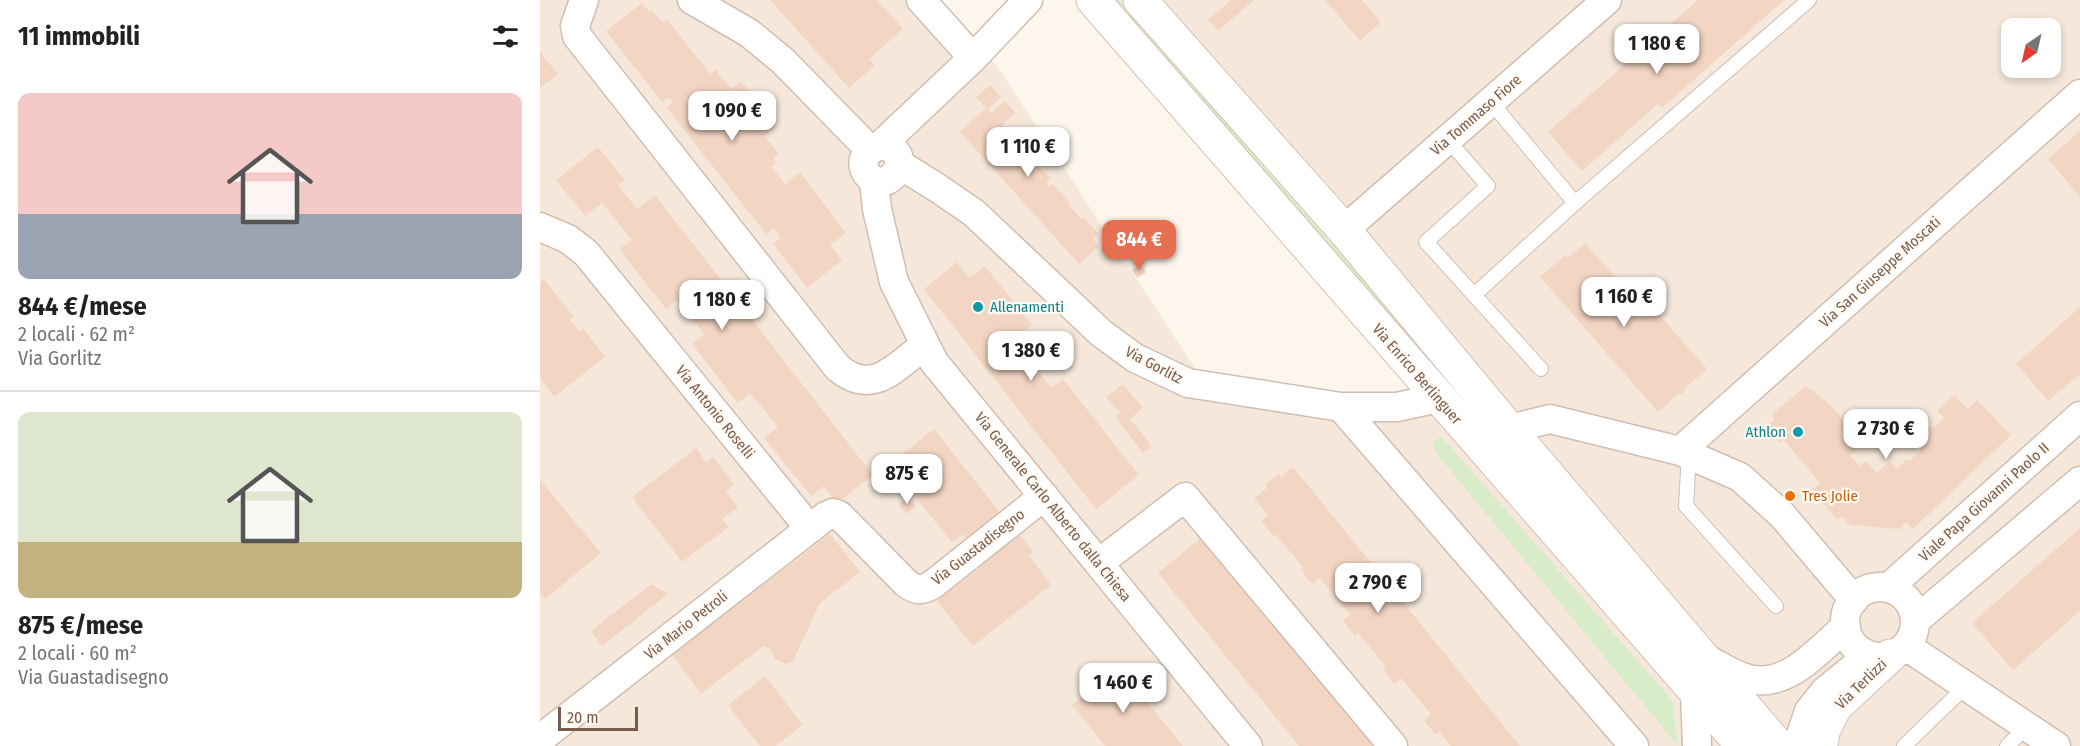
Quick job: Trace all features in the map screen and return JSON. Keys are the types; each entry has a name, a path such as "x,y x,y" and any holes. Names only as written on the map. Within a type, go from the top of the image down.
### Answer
{"main road":[{"name":"Via Enrico Berlinguer","path":"1093,0 1743,746"},
{"path":"1140,0 1344,230 1509,429 1778,746"},
{"name":"Via Terlizzi","path":"1821,746 1823,731 1835,707 1895,645"}],"street":[{"path":"584,0 575,26 583,44 838,368 848,376 860,381 873,381 885,375 925,345"},
{"path":"692,0 749,33 783,61 883,153 1028,0"},
{"path":"921,0 973,58"},
{"name":"Via Tommaso Fiore","path":"1344,230 1607,0"},
{"name":"Via San Giuseppe Moscati","path":"1685,453 2080,94"},
{"name":"Via Generale Carlo Alberto dalla Chiesa","path":"883,153 895,174 886,180 874,180 877,209 894,282 934,362 1248,746"},
{"name":"Via Gorlitz","path":"883,153 974,213 1101,333 1135,358 1188,384 1341,407 1397,407 1438,398"},
{"name":"Via Antonio Roselli","path":"540,227 568,239 586,254 821,521"},
{"path":"1341,407 1634,746"},
{"name":"Viale Papa Giovanni Paolo II","path":"1888,588 2080,416"},
{"path":"1509,429 1550,419 1685,453 1740,477 1782,515 1850,613 1853,644 1860,650 1895,645 1965,687 2017,737 2056,746"},
{"path":"1797,746 1809,711 1826,691 1895,645 2080,481"},
{"name":"Via Guastadisegno","path":"821,521 839,515 906,584 915,590 922,590 932,585 1044,496"},
{"path":"1099,563 1185,497 1393,746"},
{"name":"Via Mario Petroli","path":"540,739 821,521"},
{"path":"1702,656 1749,680 1770,681 1788,675 1850,613 1869,589 1888,588 1907,600 1913,610 1895,645"},
{"path":"1695,692 1697,746"}],"lane":[{"path":"1474,295 1575,202 1809,0"},
{"path":"1491,102 1575,202"},
{"path":"1448,140 1488,186 1426,242 1541,369"},
{"path":"1685,453 1686,506 1776,606"},
{"path":"1904,746 1965,687"}],"shaded area":[{"path":"540,0 936,0 997,66 1204,382 1411,409 1432,388 1090,0 2080,0 2080,746 540,746"}],"green space":[{"path":"1109,0 1119,0 1770,746"},
{"path":"1441,436 1672,700 1678,746 1436,453 1432,444"}],"building":[{"path":"770,0 877,0 903,29 869,59 875,65 849,88"},
{"path":"1231,0 1254,0 1218,31 1208,20"},
{"path":"1325,0 1362,0 1381,22 1360,41"},
{"path":"1698,0 1784,0 1662,108 1658,104 1582,171 1548,132"},
{"path":"642,3 650,12 652,10 662,22 667,19 710,74 716,70 731,89 741,81 776,126 764,136 779,154 773,159 776,163 771,167 785,184 800,172 846,233 830,245 842,260 807,288 773,244 781,238 774,228 766,234 667,108 673,102 669,97 662,102 606,31"},
{"path":"540,52 558,74 540,88"},
{"path":"990,85 1001,97 988,109 991,113 1005,101 1015,113 1002,125 1051,179 1046,183 1049,187 1053,184 1081,219 1083,217 1099,234 1093,239 1099,246 1079,264 960,132 986,108 976,97"},
{"path":"2080,131 2080,197 2048,159"},
{"path":"598,147 625,180 618,185 637,209 655,195 873,475 837,503 824,486 811,496 764,438 778,427 750,393 738,403 692,344 704,334 677,300 666,309 619,249 632,240 602,203 585,216 556,180"},
{"path":"1585,243 1648,314 1654,309 1707,369 1685,388 1683,393 1677,395 1658,412 1540,277 1565,255 1568,258"},
{"path":"957,262 969,278 985,266 1032,325 1015,338 1028,354 1022,359 1036,376 1040,373 1052,388 1063,379 1139,475 1096,509 924,289"},
{"path":"1140,264 1146,272 1137,278 1132,270"},
{"path":"544,279 574,317 570,320 579,331 583,328 605,357 554,397 540,378 540,283"},
{"path":"2080,307 2080,374 2048,401 2016,364"},
{"path":"1123,384 1143,408 1130,419 1152,446 1143,453 1115,417 1120,413 1106,397"},
{"path":"1806,386 1827,402 1865,442 1850,456 1860,466 1866,461 1877,473 1890,461 1897,469 1921,450 1908,436 1924,421 1932,429 1944,418 1937,411 1954,395 1968,409 1977,400 2011,435 1913,529 1906,522 1899,529 1850,525 1842,516 1837,520 1812,490 1820,483 1784,440 1780,443 1766,427 1775,419 1772,414"},
{"path":"934,429 1034,552 1029,556 1051,585 973,646 937,601 986,563 963,534 952,543 890,464"},
{"path":"696,448 706,462 713,457 734,485 726,492 738,507 722,519 729,527 682,562 632,497"},
{"path":"1293,467 1520,746 1451,746 1439,732 1436,735 1424,721 1431,714 1401,678 1394,684 1383,669 1386,667 1358,633 1355,636 1343,620 1350,615 1320,578 1312,584 1301,570 1304,568 1261,521 1268,516 1254,498 1267,488 1265,485 1279,474 1281,477"},
{"path":"540,480 601,553 545,599 540,593"},
{"path":"908,497 916,506 906,514 899,504"},
{"path":"2080,528 2080,611 2013,670 1972,623"},
{"path":"830,534 860,572 820,603 793,661 786,664 775,659 770,649 763,646 701,694 672,655"},
{"path":"1202,537 1373,746 1299,746 1158,573"},
{"path":"651,584 668,594 602,646 591,631"},
{"path":"1119,667 1183,746 1105,746 1072,705 1087,693 1084,690 1100,677 1103,680"},
{"path":"765,676 803,725 775,746 760,746 728,705"}],"place":[{"name":"Allenamenti","path":"978,307"},
{"name":"Athlon","path":"1798,432"},
{"name":"Tres Jolie","path":"1790,496"}]}
